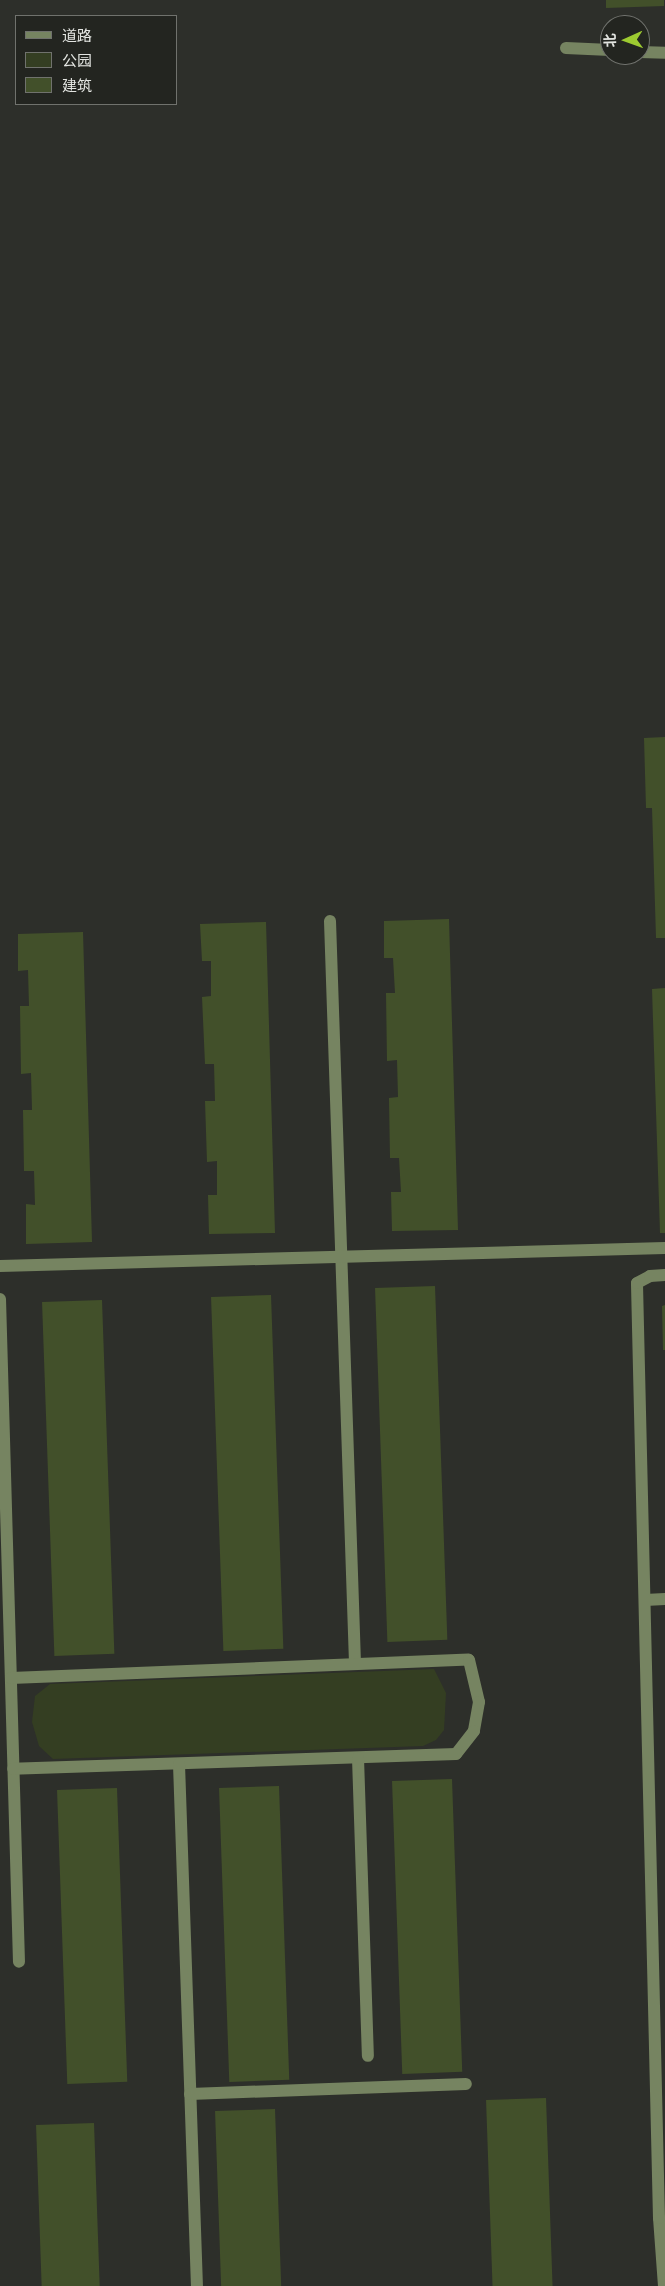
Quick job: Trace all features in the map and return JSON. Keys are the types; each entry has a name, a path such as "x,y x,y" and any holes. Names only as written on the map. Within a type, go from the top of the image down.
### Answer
{"street":[{"path":"566,48 600,50"},
{"path":"650,52 665,53"},
{"path":"330,920 355,1664"},
{"path":"0,1266 665,1248"},
{"path":"664,2286 659,2218 637,1284 650,1276 665,1275"},
{"path":"0,1299 19,1962"},
{"path":"645,1600 665,1599"},
{"path":"11,1678 469,1660 479,1702 474,1731 456,1754 13,1769"},
{"path":"358,1758 368,2056"},
{"path":"179,1764 197,2286"},
{"path":"190,2094 466,2084"}],"green space":[{"path":"434,1669 446,1693 444,1730 436,1740 423,1746 53,1759 39,1746 32,1722 35,1696 50,1684"}],"building":[{"path":"606,0 664,0 664,6 606,8"},
{"path":"665,737 665,938 656,938 652,808 646,808 644,738"},
{"path":"449,919 458,1230 392,1231 391,1192 401,1192 399,1158 390,1158 389,1098 398,1097 397,1060 387,1061 386,993 395,993 393,958 384,958 384,921"},
{"path":"266,922 275,1233 209,1234 208,1195 217,1195 217,1161 207,1162 205,1101 215,1101 214,1064 205,1064 202,997 211,996 211,961 202,961 200,924"},
{"path":"83,932 92,1242 26,1244 26,1204 35,1205 34,1171 24,1171 23,1110 32,1110 31,1073 21,1074 20,1006 29,1006 28,970 18,971 18,934"},
{"path":"665,988 665,1233 660,1233 652,989"},
{"path":"435,1286 447,1640 387,1642 375,1288"},
{"path":"271,1295 283,1649 223,1651 211,1297"},
{"path":"102,1300 114,1654 54,1656 42,1302"},
{"path":"665,1305 665,1350 663,1350 662,1306"},
{"path":"452,1779 462,2072 402,2074 392,1781"},
{"path":"279,1786 289,2080 229,2082 219,1788"},
{"path":"117,1788 127,2082 67,2084 57,1790"},
{"path":"546,2098 553,2286 493,2286 486,2100"},
{"path":"275,2109 281,2286 221,2286 215,2111"},
{"path":"94,2123 100,2286 42,2286 36,2125"}]}
